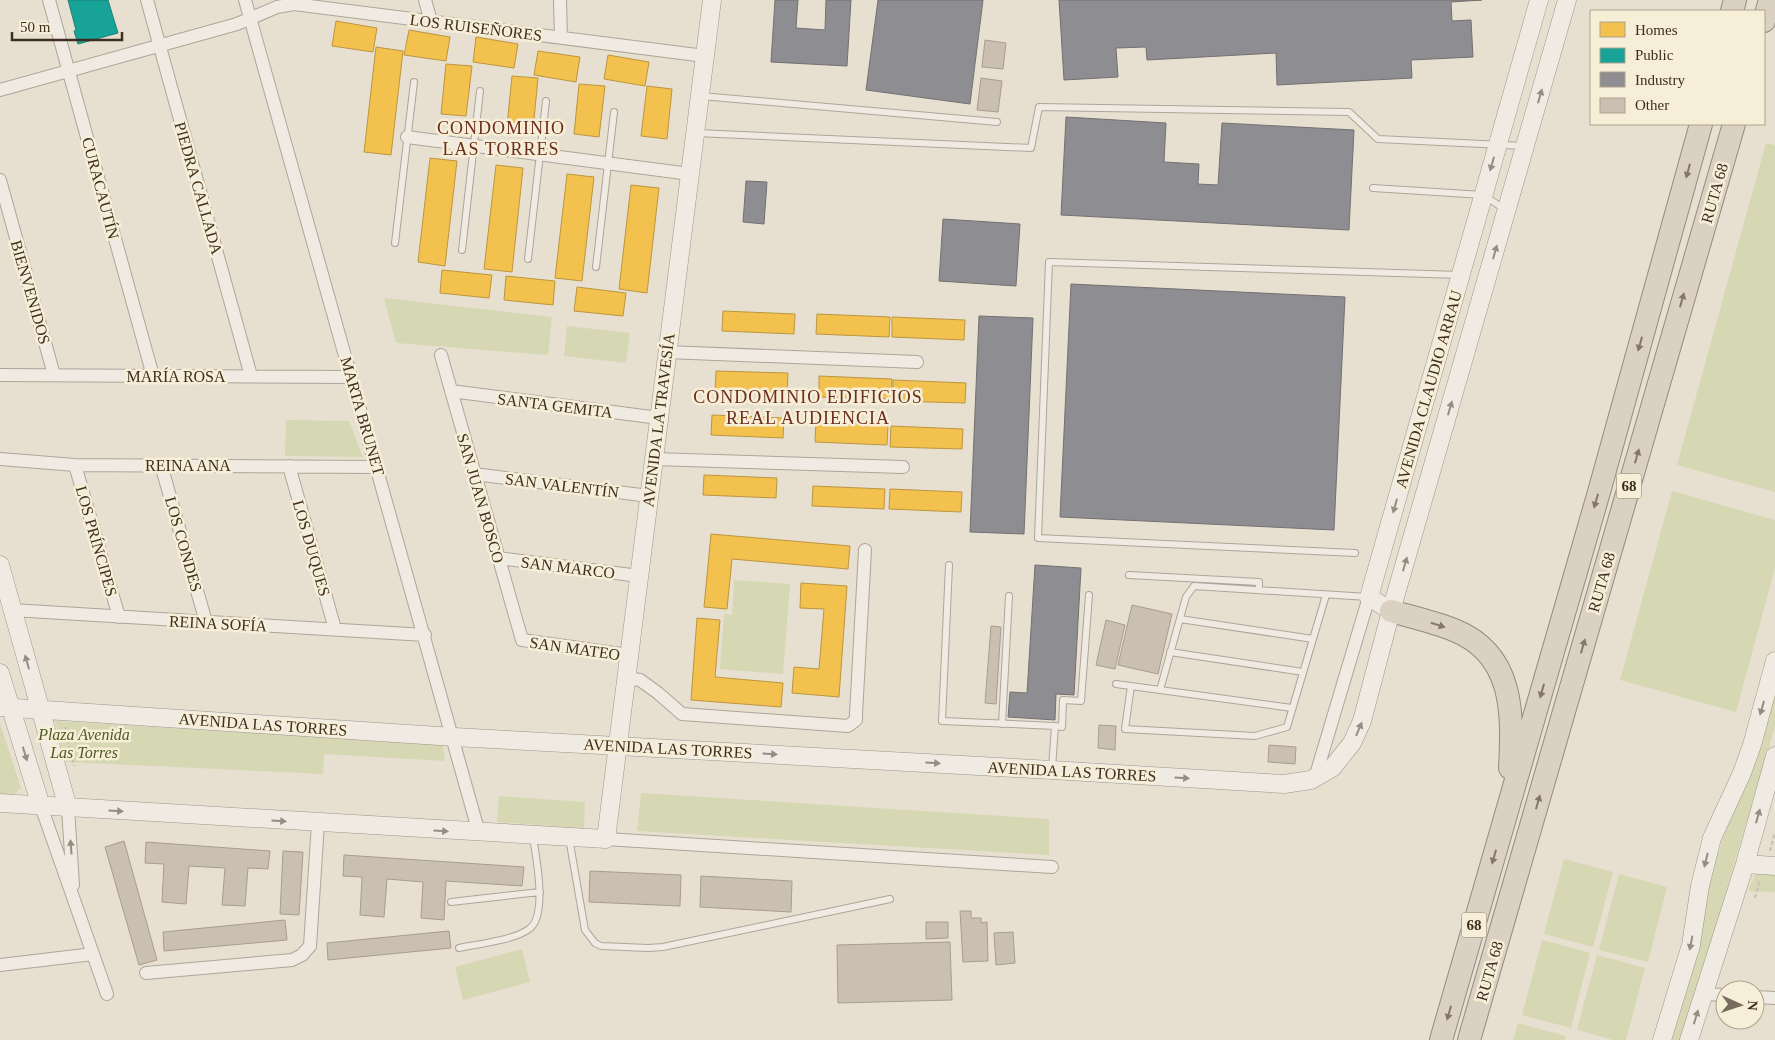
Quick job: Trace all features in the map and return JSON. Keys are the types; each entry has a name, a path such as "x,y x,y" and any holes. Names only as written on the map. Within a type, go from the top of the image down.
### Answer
{"highway":[{"path":"1765,18 1770,0"},
{"name":"RUTA 68","path":"1441,1040 1604,473 1700,125"},
{"name":"RUTA 68","path":"1469,1040 1734,125"},
{"path":"1391,611 1462,634 1484,649 1499,670 1508,692 1512,722 1507,810"}],"street":[{"name":"CURACAUTÍN","path":"49,0 153,376"},
{"name":"PIEDRA CALLADA","path":"147,0 251,376"},
{"name":"MARTA BRUNET","path":"245,0 480,833"},
{"path":"425,0 431,21"},
{"path":"560,0 561,38"},
{"name":"AVENIDA LA TRAVESÍA","path":"606,839 712,0"},
{"name":"AVENIDA CLAUDIO ARRAU","path":"1315,778 1369,597 1539,0"},
{"name":"AVENIDA CLAUDIO ARRAU","path":"1332,768 1352,743 1362,721 1391,611 1567,0"},
{"name":"LOS RUISEÑORES","path":"0,90 237,24 277,6 294,4 705,56"},
{"path":"407,137 690,174"},
{"name":"BIENVENIDOS","path":"0,180 54,375"},
{"path":"667,352 917,362"},
{"name":"SAN JUAN BOSCO","path":"441,355 522,640"},
{"name":"MARÍA ROSA","path":"0,375 351,377"},
{"name":"SANTA GEMITA","path":"451,392 659,418"},
{"path":"654,459 903,467"},
{"name":"REINA ANA","path":"0,460 75,464 377,467"},
{"name":"LOS PRÍNCIPES","path":"75,464 119,617"},
{"name":"LOS CONDES","path":"161,465 206,622"},
{"name":"LOS DUQUES","path":"289,466 335,629"},
{"name":"SAN VALENTÍN","path":"474,474 649,496"},
{"path":"626,678 640,680 682,714 848,726 856,720 865,550"},
{"name":"SAN MARCO","path":"498,558 639,576"},
{"path":"0,565 68,808 75,902"},
{"path":"1369,597 1391,611"},
{"name":"REINA SOFÍA","path":"12,610 424,635"},
{"name":"SAN MATEO","path":"522,640 628,655"},
{"path":"1662,1040 1691,945 1700,886 1710,846 1748,754 1775,662"},
{"path":"0,673 5,707 107,994"},
{"name":"AVENIDA LAS TORRES","path":"5,707 454,737 1284,784 1315,778 1332,768"},
{"path":"1689,1040 1744,864 1775,756"},
{"path":"0,803 1052,867"},
{"path":"146,973 292,960 302,955 310,946 318,823"},
{"path":"1744,864 1775,866"},
{"path":"0,965 93,954"},
{"path":"1703,994 1715,995"}],"lane":[{"path":"395,243 414,82"},
{"path":"462,250 480,91"},
{"path":"700,96 997,122"},
{"path":"528,259 546,101"},
{"path":"695,133 1030,148 1039,107 1058,107 1349,112 1378,139 1498,143 1526,146"},
{"path":"596,267 614,112"},
{"path":"1373,188 1482,195 1507,210"},
{"path":"1355,553 1038,538 1049,262 1460,275"},
{"path":"949,565 942,721 1062,727 1064,700 1081,701 1089,595"},
{"path":"1129,575 1259,582 1259,590"},
{"path":"1160,690 1186,597 1194,586 1369,597"},
{"path":"1131,686 1125,729 1254,736 1287,727 1326,594"},
{"path":"1002,724 1009,596"},
{"path":"1180,619 1313,639"},
{"path":"1170,652 1303,672"},
{"path":"1116,684 1292,708"},
{"path":"1052,770 1055,726"},
{"path":"460,948 520,934 532,928 538,914 540,892 538,866 532,835"},
{"path":"569,837 585,930 594,943 602,946 663,947 890,899"},
{"path":"451,902 540,892"}],"green space":[{"path":"1766,143 1775,145 1775,492 1677,465"},
{"path":"384,298 552,317 548,355 396,343"},
{"path":"567,326 630,333 626,363 564,356"},
{"path":"286,420 349,421 363,457 285,456"},
{"path":"1672,491 1775,520 1775,568 1736,712 1620,680"},
{"path":"734,580 790,584 783,674 720,669 724,614 732,615"},
{"path":"1775,689 1775,726 1682,1040 1670,1040 1707,889 1728,822"},
{"name":"Plaza Avenida Las Torres","path":"55,721 443,744 445,761 324,754 323,774 66,762"},
{"name":"Plaza Avenida Las Torres","path":"0,723 21,788 13,795 0,794"},
{"path":"641,793 1049,819 1049,855 637,831"},
{"path":"499,796 585,802 584,828 497,822"},
{"path":"1564,859 1613,872 1593,947 1544,934"},
{"path":"1756,873 1775,874 1775,892 1748,891"},
{"path":"1619,874 1667,887 1648,962 1599,950"},
{"path":"1542,940 1590,953 1571,1028 1522,1015"},
{"path":"522,949 530,982 463,1000 455,967"},
{"path":"1597,955 1645,968 1626,1040 1613,1040 1577,1030"},
{"path":"1518,1023 1566,1036 1565,1040 1513,1040"}],"building: Homes":[{"path":"336,21 377,28 373,52 332,46"},
{"path":"409,30 450,37 446,61 404,55"},
{"path":"476,37 518,44 514,68 473,62"},
{"path":"376,47 403,51 391,155 364,152"},
{"path":"538,51 580,57 576,82 534,75"},
{"path":"608,55 649,62 645,86 604,79"},
{"path":"446,64 472,66 466,116 441,114"},
{"path":"512,76 538,78 533,129 507,126"},
{"path":"579,84 605,86 599,137 574,134"},
{"path":"647,86 672,89 667,139 641,136"},
{"path":"430,158 457,161 445,266 418,262"},
{"path":"496,165 523,168 512,272 484,269"},
{"path":"567,174 594,177 582,281 555,278"},
{"path":"631,185 659,188 647,293 619,289"},
{"path":"442,270 492,275 489,298 440,293"},
{"path":"506,276 555,281 553,305 504,300"},
{"path":"577,287 626,293 623,316 574,311"},
{"path":"723,311 795,314 794,334 722,331"},
{"path":"817,314 890,317 889,337 816,334"},
{"path":"892,317 965,320 964,340 892,337"},
{"path":"716,371 788,373 787,394 715,391"},
{"path":"819,376 892,379 891,399 819,397"},
{"path":"893,380 966,383 965,403 893,401"},
{"path":"712,415 784,418 783,438 711,435"},
{"path":"816,422 888,425 887,445 815,442"},
{"path":"891,426 963,429 962,449 890,447"},
{"path":"704,475 777,478 776,498 703,495"},
{"path":"813,486 885,489 884,509 812,506"},
{"path":"890,489 962,492 961,512 889,509"},
{"path":"711,534 850,546 848,569 732,559 727,609 704,607"},
{"path":"801,583 847,586 839,697 792,693 794,667 819,669 824,609 800,608"},
{"path":"697,618 720,620 715,677 783,683 781,707 691,700"}],"building: Public":[{"path":"68,0 108,0 118,33 78,44"}],"building: Industry":[{"path":"775,0 798,0 796,28 825,30 826,0 851,0 847,66 771,62"},
{"path":"878,0 983,0 970,104 866,90"},
{"path":"1059,0 1482,0 1451,2 1452,21 1471,20 1473,57 1411,60 1412,78 1277,85 1276,53 1147,60 1146,47 1116,48 1118,77 1064,80"},
{"path":"1066,117 1166,123 1164,162 1199,164 1198,184 1218,185 1222,123 1354,130 1349,230 1061,215"},
{"path":"746,181 767,182 764,224 743,222"},
{"path":"943,219 1020,224 1016,286 939,281"},
{"path":"1071,284 1345,297 1334,530 1060,517"},
{"path":"979,316 1033,318 1024,534 970,532"},
{"path":"1035,565 1081,568 1074,695 1056,694 1055,720 1008,717 1010,692 1027,693"}],"building: Other":[{"path":"985,40 1006,43 1003,69 982,67"},
{"path":"981,78 1002,81 998,112 977,110"},
{"path":"1132,605 1172,614 1158,674 1118,665"},
{"path":"1106,620 1125,625 1115,669 1096,665"},
{"path":"991,626 1001,627 996,704 985,703"},
{"path":"1099,725 1116,726 1115,750 1098,748"},
{"path":"1269,745 1296,747 1295,764 1268,762"},
{"path":"124,841 157,960 139,965 105,847"},
{"path":"146,842 270,851 268,869 248,868 245,906 222,905 225,868 189,866 186,904 162,902 164,864 145,863"},
{"path":"283,851 303,852 299,915 280,914"},
{"path":"344,855 524,867 522,886 446,881 444,920 421,918 423,882 387,879 384,917 360,915 362,877 343,876"},
{"path":"590,871 681,875 680,906 589,902"},
{"path":"701,876 792,881 791,912 700,907"},
{"path":"960,911 971,911 971,918 981,918 981,923 987,922 988,961 963,962"},
{"path":"285,920 287,940 164,951 163,932"},
{"path":"926,922 948,922 948,938 926,939"},
{"path":"449,931 451,948 328,960 327,943"},
{"path":"1013,932 1015,963 996,965 994,933"},
{"path":"950,942 952,1000 838,1003 837,945"}],"district":[{"name":"CONDOMINIO LAS TORRES","path":"501,138"},
{"name":"CONDOMINIO EDIFICIOS REAL AUDIENCIA","path":"808,407"}]}
